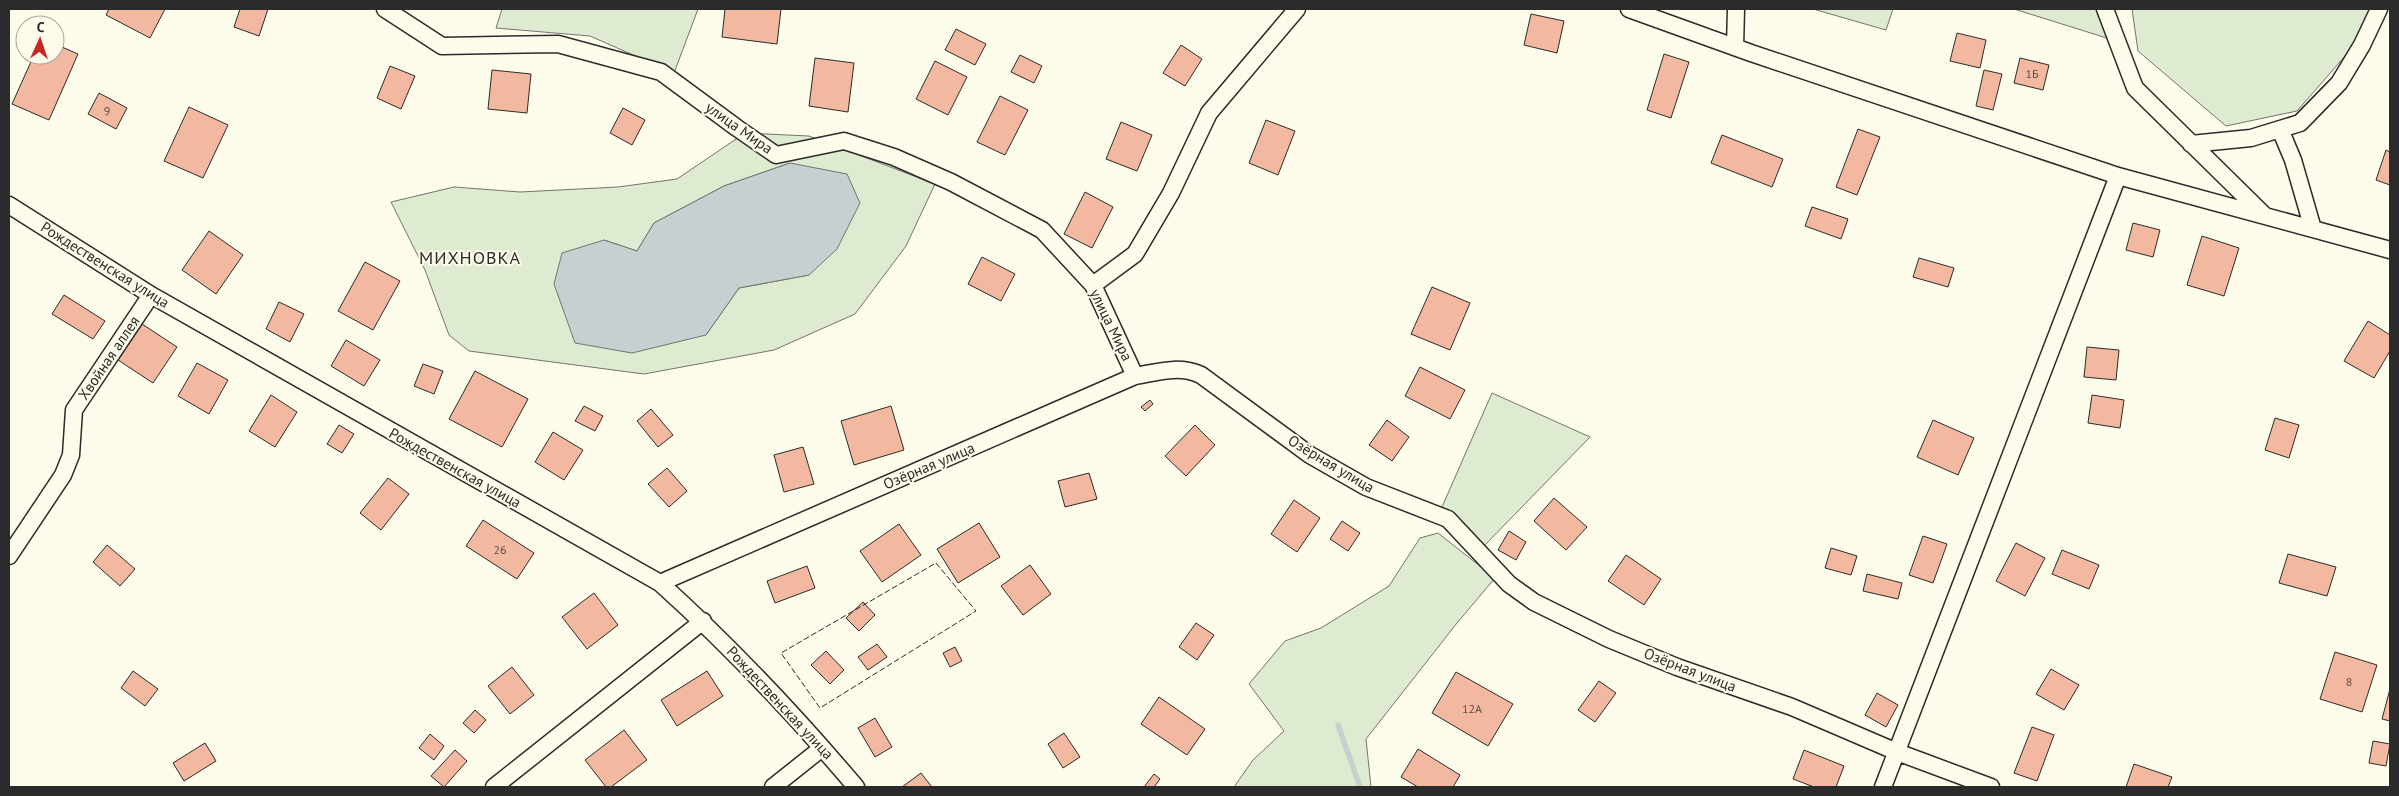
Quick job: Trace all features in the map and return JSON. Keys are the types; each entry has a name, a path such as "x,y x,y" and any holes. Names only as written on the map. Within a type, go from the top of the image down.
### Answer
{"street":[{"name":"улица Мира","path":"385,9 442,46 558,44 661,72 776,154 844,142 894,157 951,182 1042,230 1093,285 1135,376"},
{"path":"1093,285 1135,254 1171,193 1209,113 1297,9"},
{"path":"1629,9 1735,47 2118,176 2390,250"},
{"path":"1735,47 1736,9"},
{"path":"2105,9 2135,88 2266,217"},
{"path":"2191,144 2251,138 2300,123 2339,83 2362,45 2379,9"},
{"path":"2280,129 2293,160 2313,229"},
{"path":"1883,787 2118,176"},
{"name":"Рождественская улица","path":"9,205 151,295 660,583 702,621 822,748 856,787"},
{"name":"Хвойная аллея","path":"9,556 62,475 71,454 74,410 151,295"},
{"name":"Озёрная улица","path":"660,583 1135,376 1175,369 1187,369 1201,375 1310,455 1366,488 1448,519 1509,584 1534,602 1609,639 1677,667 1792,707 1897,752 1992,787"},
{"path":"494,787 702,621"},
{"path":"773,787 822,748"}],"green space":[{"path":"502,9 698,9 674,73 590,36 496,28"},
{"path":"1813,9 1893,9 1886,30"},
{"path":"2014,9 2096,9 2110,39"},
{"path":"2132,9 2371,9 2353,47 2297,111 2226,126 2138,51"},
{"path":"745,133 809,136 935,184 906,246 855,314 774,350 644,374 469,351 449,335 425,270 391,202 454,187 520,192 618,187 677,179","holes":["790,163 809,275 739,288 706,335 604,240 637,251 654,223 724,186"]},
{"path":"1492,393 1590,437 1483,547 1442,507"},
{"path":"1438,533 1495,578 1457,623 1366,739 1371,787 1234,787 1253,760 1284,731 1249,684 1285,641 1321,628 1389,586 1420,538"}],"shaded area":[{"path":"790,163 847,174 860,203 837,249 809,275 739,288 706,335 632,353 575,343 554,284 562,253 604,240 637,251 654,223 724,186"}],"building":[{"path":"109,9 165,9 150,38 106,15"},
{"path":"240,9 268,9 259,36 234,27"},
{"path":"725,9 781,9 777,44 722,37"},
{"path":"1531,14 1564,21 1557,53 1524,45"},
{"path":"956,29 986,44 975,65 945,50"},
{"path":"1957,33 1986,40 1980,68 1950,61"},
{"path":"1181,45 1202,59 1185,86 1163,73"},
{"path":"65,48 78,54 49,120 12,104 30,65 65,65"},
{"path":"1664,54 1689,62 1671,118 1647,110"},
{"path":"1020,55 1042,66 1034,83 1011,72"},
{"path":"815,58 854,63 848,112 809,106"},
{"path":"2020,58 2049,65 2043,90 2014,83"},
{"path":"935,61 967,77 948,115 916,99"},
{"path":"390,66 415,76 401,109 377,98"},
{"path":"492,70 531,74 527,113 488,109"},
{"path":"1984,70 2002,74 1993,110 1976,106"},
{"path":"99,93 127,108 116,129 88,114"},
{"path":"1000,96 1028,110 1005,155 977,142"},
{"path":"189,107 228,125 203,178 164,161"},
{"path":"623,108 645,120 632,145 610,133"},
{"path":"1266,120 1295,131 1278,175 1249,163"},
{"path":"1121,122 1152,135 1137,171 1106,159"},
{"path":"1858,129 1880,137 1857,195 1836,187"},
{"path":"1722,135 1783,159 1772,187 1711,163"},
{"path":"2386,150 2390,152 2390,185 2376,180"},
{"path":"1085,192 1113,207 1092,248 1064,234"},
{"path":"1812,207 1848,219 1841,239 1805,226"},
{"path":"2133,223 2160,230 2153,257 2126,250"},
{"path":"209,231 243,255 216,294 182,270"},
{"path":"2202,236 2239,248 2224,296 2187,285"},
{"path":"982,257 1015,274 1001,301 968,284"},
{"path":"1919,258 1954,268 1948,287 1913,277"},
{"path":"365,262 400,281 373,330 338,311"},
{"path":"1432,287 1470,303 1450,350 1411,334"},
{"path":"64,295 105,321 93,339 52,314"},
{"path":"279,302 304,314 290,342 266,329"},
{"path":"2368,321 2390,335 2390,351 2374,378 2344,361"},
{"path":"142,324 177,347 153,383 118,360"},
{"path":"346,340 380,360 364,386 331,366"},
{"path":"2087,347 2119,350 2116,380 2084,377"},
{"path":"197,363 228,380 209,414 178,396"},
{"path":"423,364 443,371 434,394 414,386"},
{"path":"1420,367 1465,390 1450,419 1405,396"},
{"path":"475,371 528,399 502,447 449,419"},
{"path":"271,395 297,412 275,447 249,431"},
{"path":"2092,395 2124,400 2120,428 2088,423"},
{"path":"1150,400 1153,404 1145,411 1141,407"},
{"path":"584,406 603,416 595,431 575,421"},
{"path":"891,406 904,450 854,465 841,421"},
{"path":"651,409 673,435 658,447 637,421"},
{"path":"2275,418 2299,425 2289,458 2265,450"},
{"path":"1387,420 1409,437 1392,461 1369,445"},
{"path":"1933,420 1974,438 1958,475 1917,457"},
{"path":"339,425 354,434 342,453 327,444"},
{"path":"1195,425 1215,445 1186,476 1165,456"},
{"path":"553,432 583,450 564,480 535,462"},
{"path":"803,447 814,484 784,492 774,455"},
{"path":"667,468 687,491 669,507 648,484"},
{"path":"1089,473 1097,499 1065,507 1058,481"},
{"path":"388,478 409,494 381,530 360,513"},
{"path":"1554,498 1587,527 1566,550 1534,521"},
{"path":"1294,500 1320,518 1297,552 1271,534"},
{"path":"483,520 534,553 517,579 466,546"},
{"path":"1342,521 1360,533 1348,551 1330,539"},
{"path":"979,523 1000,557 958,583 937,549"},
{"path":"899,524 921,555 882,582 860,551"},
{"path":"1509,531 1526,542 1516,560 1498,550"},
{"path":"1923,536 1947,544 1933,583 1909,575"},
{"path":"2016,543 2045,558 2025,596 1996,581"},
{"path":"107,545 135,569 120,586 93,562"},
{"path":"1831,548 1857,556 1851,575 1825,568"},
{"path":"2062,550 2099,565 2089,589 2052,574"},
{"path":"2288,554 2336,567 2327,596 2279,583"},
{"path":"1626,555 1661,579 1644,605 1608,581"},
{"path":"1030,565 1051,594 1023,615 1001,586"},
{"path":"807,566 815,588 775,603 767,581"},
{"path":"1867,574 1902,583 1898,599 1863,591"},
{"path":"594,593 618,625 587,649 562,617"},
{"path":"863,602 875,615 859,631 846,618"},
{"path":"1196,623 1214,635 1197,660 1179,647"},
{"path":"877,644 887,657 868,670 858,657"},
{"path":"955,647 962,661 950,667 943,653"},
{"path":"826,651 844,670 830,684 811,665"},
{"path":"2335,652 2377,665 2362,712 2320,699"},
{"path":"512,667 534,695 510,714 488,686"},
{"path":"2051,669 2079,685 2064,710 2036,694"},
{"path":"133,671 158,689 145,706 121,688"},
{"path":"707,671 723,696 677,726 661,700"},
{"path":"1456,672 1513,704 1488,746 1432,713"},
{"path":"1599,681 1616,693 1595,722 1578,710"},
{"path":"2390,689 2390,721 2382,719"},
{"path":"1877,693 1898,705 1886,727 1865,715"},
{"path":"1159,697 1205,729 1187,755 1141,724"},
{"path":"475,710 486,720 474,733 463,723"},
{"path":"875,718 892,747 875,757 858,728"},
{"path":"2032,727 2054,735 2037,781 2014,773"},
{"path":"624,730 647,760 611,787 606,787 585,760"},
{"path":"1064,733 1080,757 1063,768 1048,744"},
{"path":"430,734 444,746 434,760 419,748"},
{"path":"2373,741 2390,744 2386,766 2369,763"},
{"path":"205,743 216,761 184,781 173,763"},
{"path":"1418,749 1460,775 1453,787 1418,787 1401,777"},
{"path":"455,750 467,761 444,787 431,776"},
{"path":"1804,750 1844,766 1836,787 1814,787 1793,779"},
{"path":"2134,764 2172,777 2168,787 2126,787"},
{"path":"921,773 932,787 902,787"},
{"path":"1154,774 1160,779 1154,787 1144,787"}],"waterway":[{"path":"1338,725 1360,787"}],"fence":[{"path":"936,563 976,611 820,708 781,653 936,563"}],"district":[{"name":"МИХНОВКА","path":"470,258"}]}
